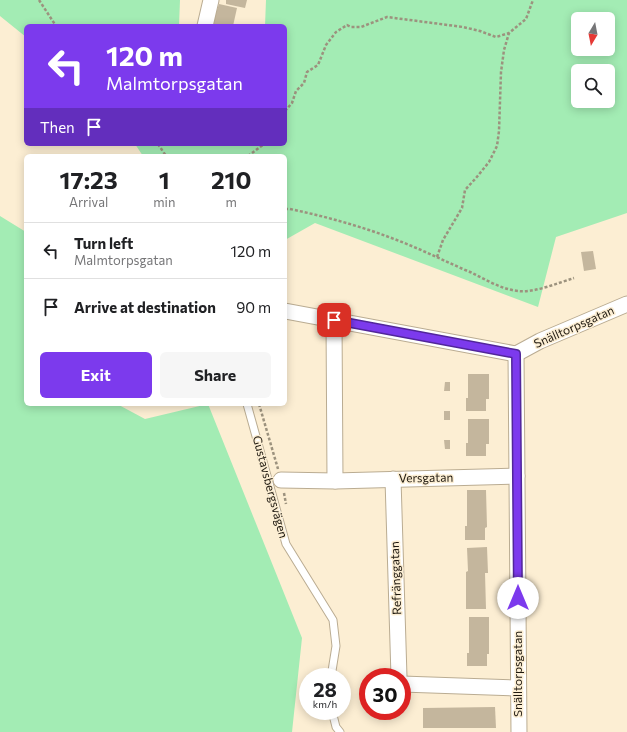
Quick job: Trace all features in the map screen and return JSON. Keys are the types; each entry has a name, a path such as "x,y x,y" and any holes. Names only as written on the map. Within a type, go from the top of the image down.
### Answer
{"street":[{"path":"205,24 211,0"},
{"name":"Snälltorpsgatan","path":"519,732 516,354 540,341 627,304"},
{"path":"287,311 516,354"},
{"path":"334,320 335,481"},
{"name":"Versgatan","path":"281,480 335,481 517,476"},
{"name":"Refränggatan","path":"393,479 399,668"},
{"path":"411,684 518,688"}],"lane":[{"name":"Gustavsbergsvägen","path":"248,406 286,544 333,620 336,646 332,668"},
{"path":"334,720 336,727 340,732"}],"path":[{"path":"39,0 55,24"},
{"path":"287,109 292,103 296,91 304,83 307,72 318,64 326,45 336,32 347,24 352,27 361,27 386,17 462,27 480,31 496,37 509,33 526,19 533,0"},
{"path":"437,257 443,240 462,208 465,190 490,162 497,146 500,131 500,72 509,33"},
{"path":"251,154 261,146"},
{"path":"287,209 353,224 384,235 437,257 502,288 519,291 539,288 574,278"}],"green space":[{"path":"0,0 180,0 179,24 24,24 24,35 0,16"},
{"path":"266,0 627,0 627,213 556,237 538,307 315,223 287,239 287,154 142,154 136,146 287,146 287,24 265,24"},
{"path":"0,216 24,231 24,406 121,406 145,419 200,406 209,406 302,638 292,732 0,732"}],"building":[{"path":"226,0 247,0 245,8 226,4"},
{"path":"219,4 237,8 233,24 212,24"},
{"path":"593,251 596,269 584,271 581,252"},
{"path":"468,374 489,374 489,399 486,399 486,411 466,411 466,398 468,398"},
{"path":"445,382 450,382 450,391 444,391"},
{"path":"444,411 450,411 450,420 444,420"},
{"path":"468,419 489,419 489,444 486,444 486,456 466,456 466,443 468,443"},
{"path":"444,440 450,440 450,449 445,449"},
{"path":"467,490 486,490 487,527 485,528 485,540 465,540 465,526 467,526"},
{"path":"487,547 488,573 485,573 486,609 466,609 466,572 468,571 467,548"},
{"path":"469,617 489,617 489,654 487,654 487,666 467,666 467,653 469,653"},
{"path":"495,707 496,728 423,728 423,708"}],"route":[{"path":"334,320 516,354 518,598"}]}
